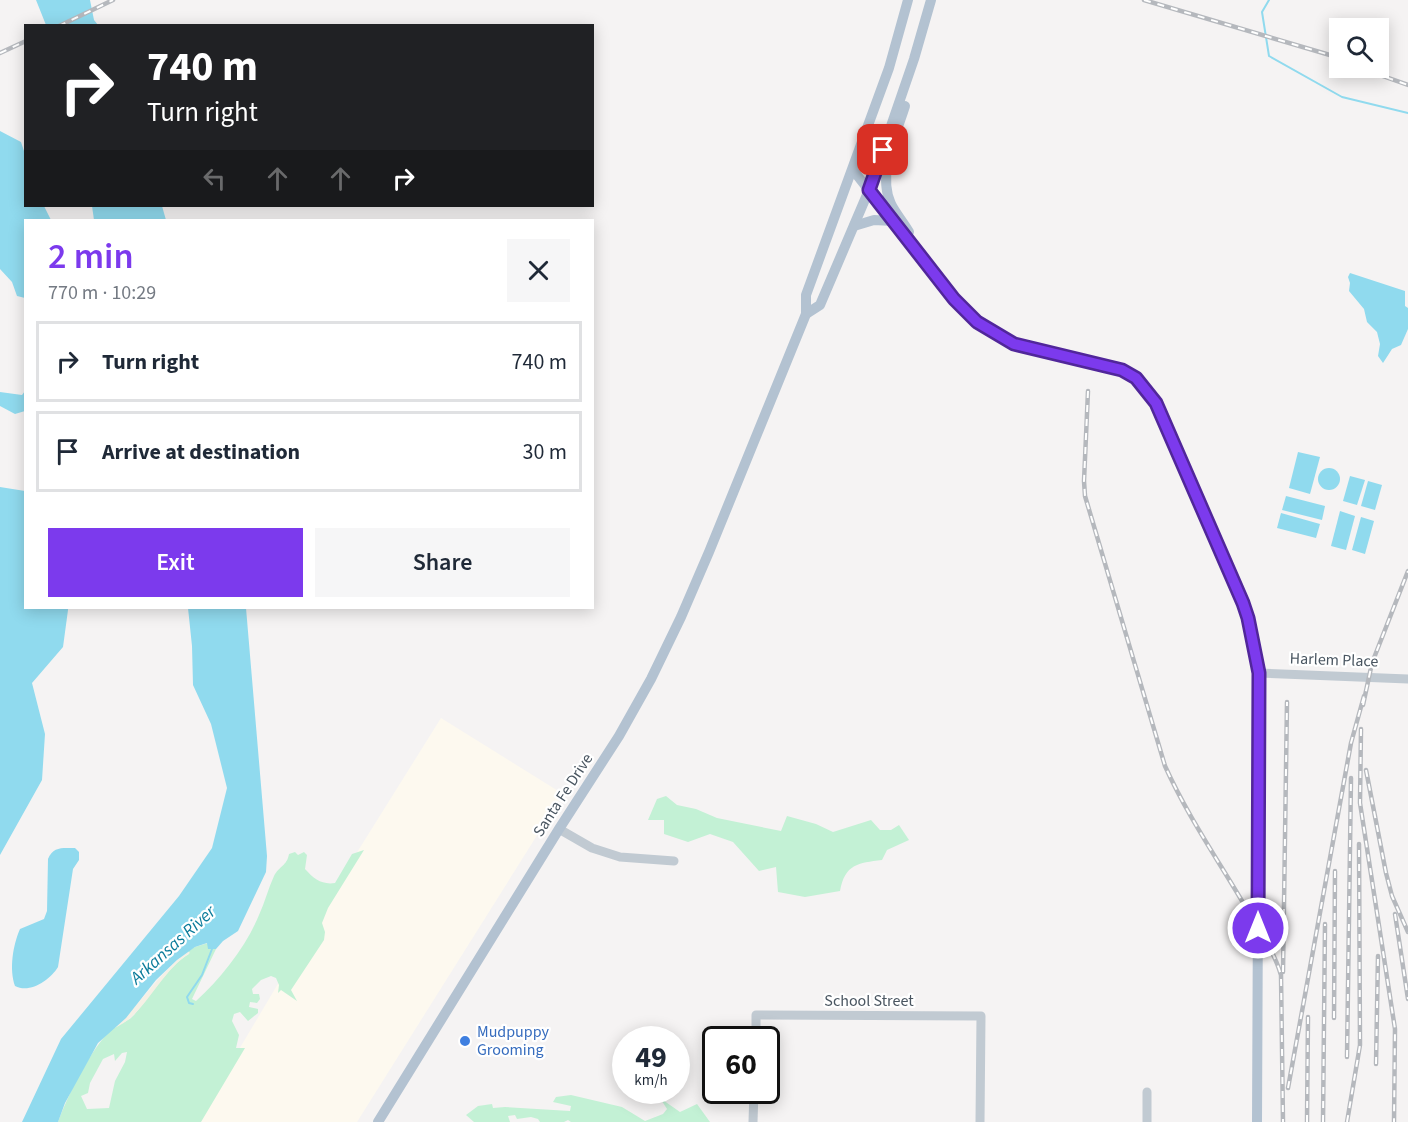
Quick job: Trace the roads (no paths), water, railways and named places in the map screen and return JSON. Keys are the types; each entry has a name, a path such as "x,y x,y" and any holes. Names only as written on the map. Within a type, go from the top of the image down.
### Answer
{"main road":[{"path":"806,314 806,295 889,68 908,0"},
{"path":"806,314 820,305 869,190 931,0"},
{"path":"910,69 914,78 890,154 886,183 890,203 926,264"},
{"path":"853,170 954,299 977,322 1014,344 1122,370 1136,378 1146,388 1156,403 1243,603 1259,673 1257,1122"},
{"path":"854,226 874,220 893,221"},
{"name":"Santa Fe Drive","path":"378,1122 619,736 651,679 681,616 806,314"}],"street":[{"name":"Harlem Place","path":"1259,673 1408,678"},
{"path":"559,829 592,848 620,857 674,861"},
{"name":"School Street","path":"756,1026 756,1015 981,1016 980,1122"},
{"path":"1147,1092 1147,1122"},
{"path":"753,1122 754,1104"}],"water":[{"path":"36,0 90,0 94,20 97,24 46,24"},
{"path":"0,131 21,142 24,151 24,207 44,207 50,219 24,219 24,298 17,296 12,282 0,269"},
{"path":"92,207 162,207 166,219 94,219"},
{"path":"1350,273 1405,291 1408,329 1401,345 1392,349 1383,363 1378,356 1380,344 1377,332 1367,322 1364,309 1349,291"},
{"path":"0,392 22,395 24,392 24,411 15,414 0,406"},
{"path":"1298,452 1320,457 1310,494 1289,488"},
{"path":"1329,468 1337,471 1340,479 1337,487 1329,490 1321,487 1318,479 1321,471"},
{"path":"1350,476 1365,480 1357,505 1343,501"},
{"path":"1368,481 1382,485 1375,510 1361,506"},
{"path":"0,487 24,491 24,609 68,610 63,647 32,683 45,734 42,780 0,855"},
{"path":"1286,496 1325,506 1322,520 1282,510"},
{"path":"1340,511 1355,516 1346,550 1331,546"},
{"path":"1281,513 1320,524 1316,538 1277,528"},
{"path":"1361,517 1374,521 1365,554 1352,550"},
{"name":"Arkansas River","path":"188,609 246,609 267,856 266,872 238,931 216,949 208,949 207,943 195,947 177,960 156,980 126,1018 98,1043 65,1103 58,1122 22,1122 61,1039 179,896 212,848 227,788 211,724 193,685"},
{"path":"75,848 79,852 79,860 73,869 58,967 50,977 33,987 15,986 12,972 13,957 20,929 44,919 47,911 48,859 56,850"}],"waterway":[{"path":"1269,0 1262,12 1269,56 1342,97 1408,113"},
{"path":"193,1004 189,1003 187,997 202,975 212,949"}],"railway":[{"path":"63,24 113,0"},
{"path":"1144,0 1329,55"},
{"path":"0,53 24,42"},
{"path":"1388,78 1408,85"},
{"path":"1088,391 1085,496 1165,766 1193,820 1265,940 1281,975 1283,1122"},
{"path":"1363,705 1372,663 1408,571"},
{"path":"1288,1088 1351,743 1364,696"},
{"path":"1283,972 1287,702"},
{"path":"1361,729 1360,803 1395,1029 1394,1122"},
{"path":"1366,770 1386,873 1392,896 1408,932"},
{"path":"1347,1057 1351,778"},
{"path":"1347,1122 1360,1045 1359,844"},
{"path":"1334,1018 1335,871"},
{"path":"1395,914 1408,999"},
{"path":"1323,1122 1325,924"},
{"path":"1376,1064 1378,956"},
{"path":"1307,1122 1308,1017"}],"place":[{"name":"Mudpuppy Grooming","path":"465,1041"}]}
